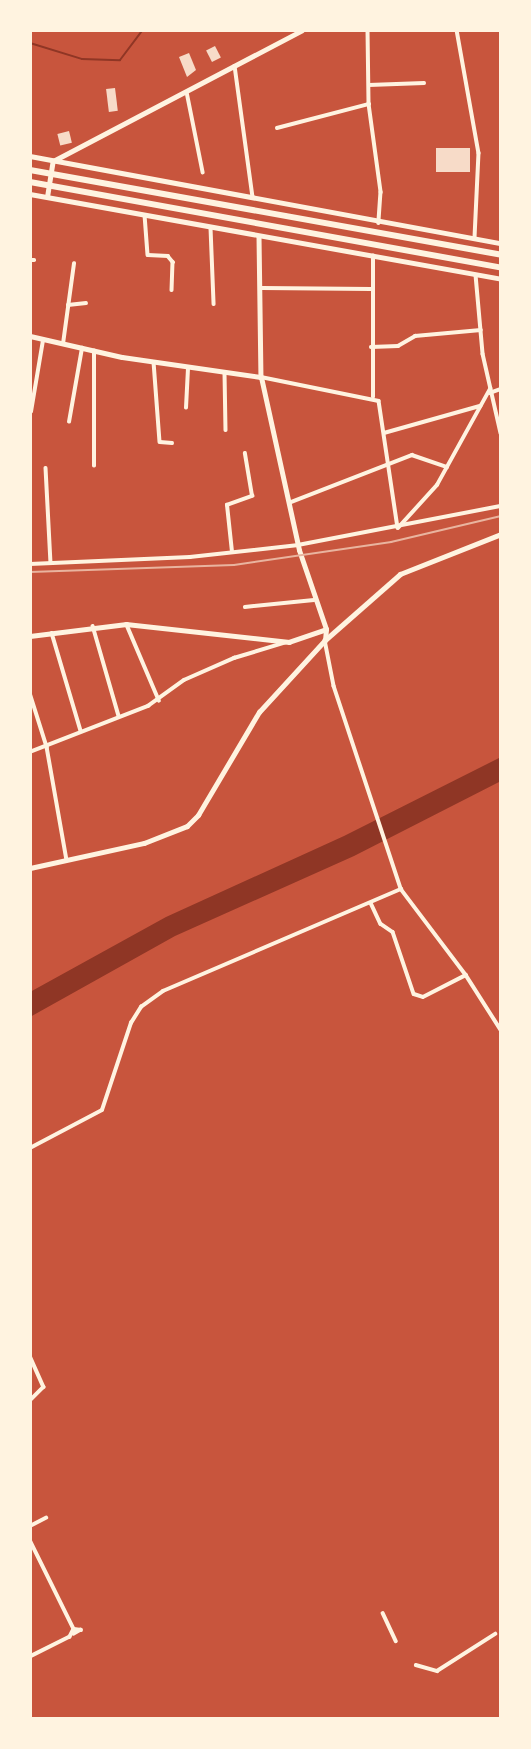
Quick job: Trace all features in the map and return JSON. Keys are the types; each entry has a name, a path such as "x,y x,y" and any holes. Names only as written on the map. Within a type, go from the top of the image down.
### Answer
{"highway":[{"path":"30,170 501,255"},
{"path":"30,182 501,268"}],"main road":[{"path":"54,160 302,30"},
{"path":"30,336 94,351 261,377 298,545 314,600 326,629 325,640"},
{"path":"30,868 162,838 187,826 198,816 259,712 325,640 400,574 501,534"}],"street":[{"path":"368,30 369,104 381,192 379,223"},
{"path":"457,30 478,153 475,240"},
{"path":"234,64 253,199"},
{"path":"369,85 424,83"},
{"path":"186,89 203,172"},
{"path":"277,128 369,104"},
{"path":"30,156 379,223 501,243"},
{"path":"47,197 54,160"},
{"path":"30,194 501,279"},
{"path":"145,213 148,255 171,258 172,290"},
{"path":"211,228 214,304"},
{"path":"259,236 262,288 261,377 373,397 380,404 398,528"},
{"path":"373,256 373,397"},
{"path":"63,344 74,264"},
{"path":"476,275 490,391 501,433"},
{"path":"262,288 371,289"},
{"path":"68,305 86,303"},
{"path":"371,347 393,347 415,336 481,330"},
{"path":"31,412 43,340"},
{"path":"69,422 82,348"},
{"path":"94,351 94,466"},
{"path":"154,361 160,442 172,443"},
{"path":"186,408 188,366"},
{"path":"225,372 226,430"},
{"path":"398,528 422,505 490,391 501,389"},
{"path":"384,433 481,405"},
{"path":"232,552 227,505 252,496 245,454"},
{"path":"289,503 416,455 447,467"},
{"path":"46,468 51,564"},
{"path":"30,564 232,552 298,545 398,528 501,506"},
{"path":"245,607 314,600"},
{"path":"30,636 93,626 126,624 289,642"},
{"path":"126,624 159,700"},
{"path":"93,626 119,716"},
{"path":"30,752 159,700 184,680 234,658 326,629"},
{"path":"52,633 81,731"},
{"path":"325,640 334,686 401,889 467,975 501,1030"},
{"path":"30,693 47,747 67,860"},
{"path":"30,1148 102,1110 141,1007 163,991 401,889"},
{"path":"371,902 381,924 393,932 414,994 422,997 467,975"},
{"path":"30,1356 44,1387 30,1401"},
{"path":"30,1526 46,1518"},
{"path":"30,1540 74,1629 72,1635 30,1657"},
{"path":"383,1613 396,1641"},
{"path":"416,1665 438,1671 495,1634"}],"shaded area":[{"path":"501,757 501,781 354,856 175,936 30,1017 30,992 166,917 344,836"}],"building":[{"path":"215,46 221,58 212,62 206,51"},
{"path":"189,53 196,70 187,77 179,57"},
{"path":"115,88 118,111 109,112 106,89"},
{"path":"69,131 72,143 60,146 57,134"},
{"path":"436,148 470,148 470,172 436,172"}],"waterway":[{"path":"30,43 82,59 120,60 143,30"}],"railway":[{"path":"30,572 234,565 391,542 501,516"}]}
